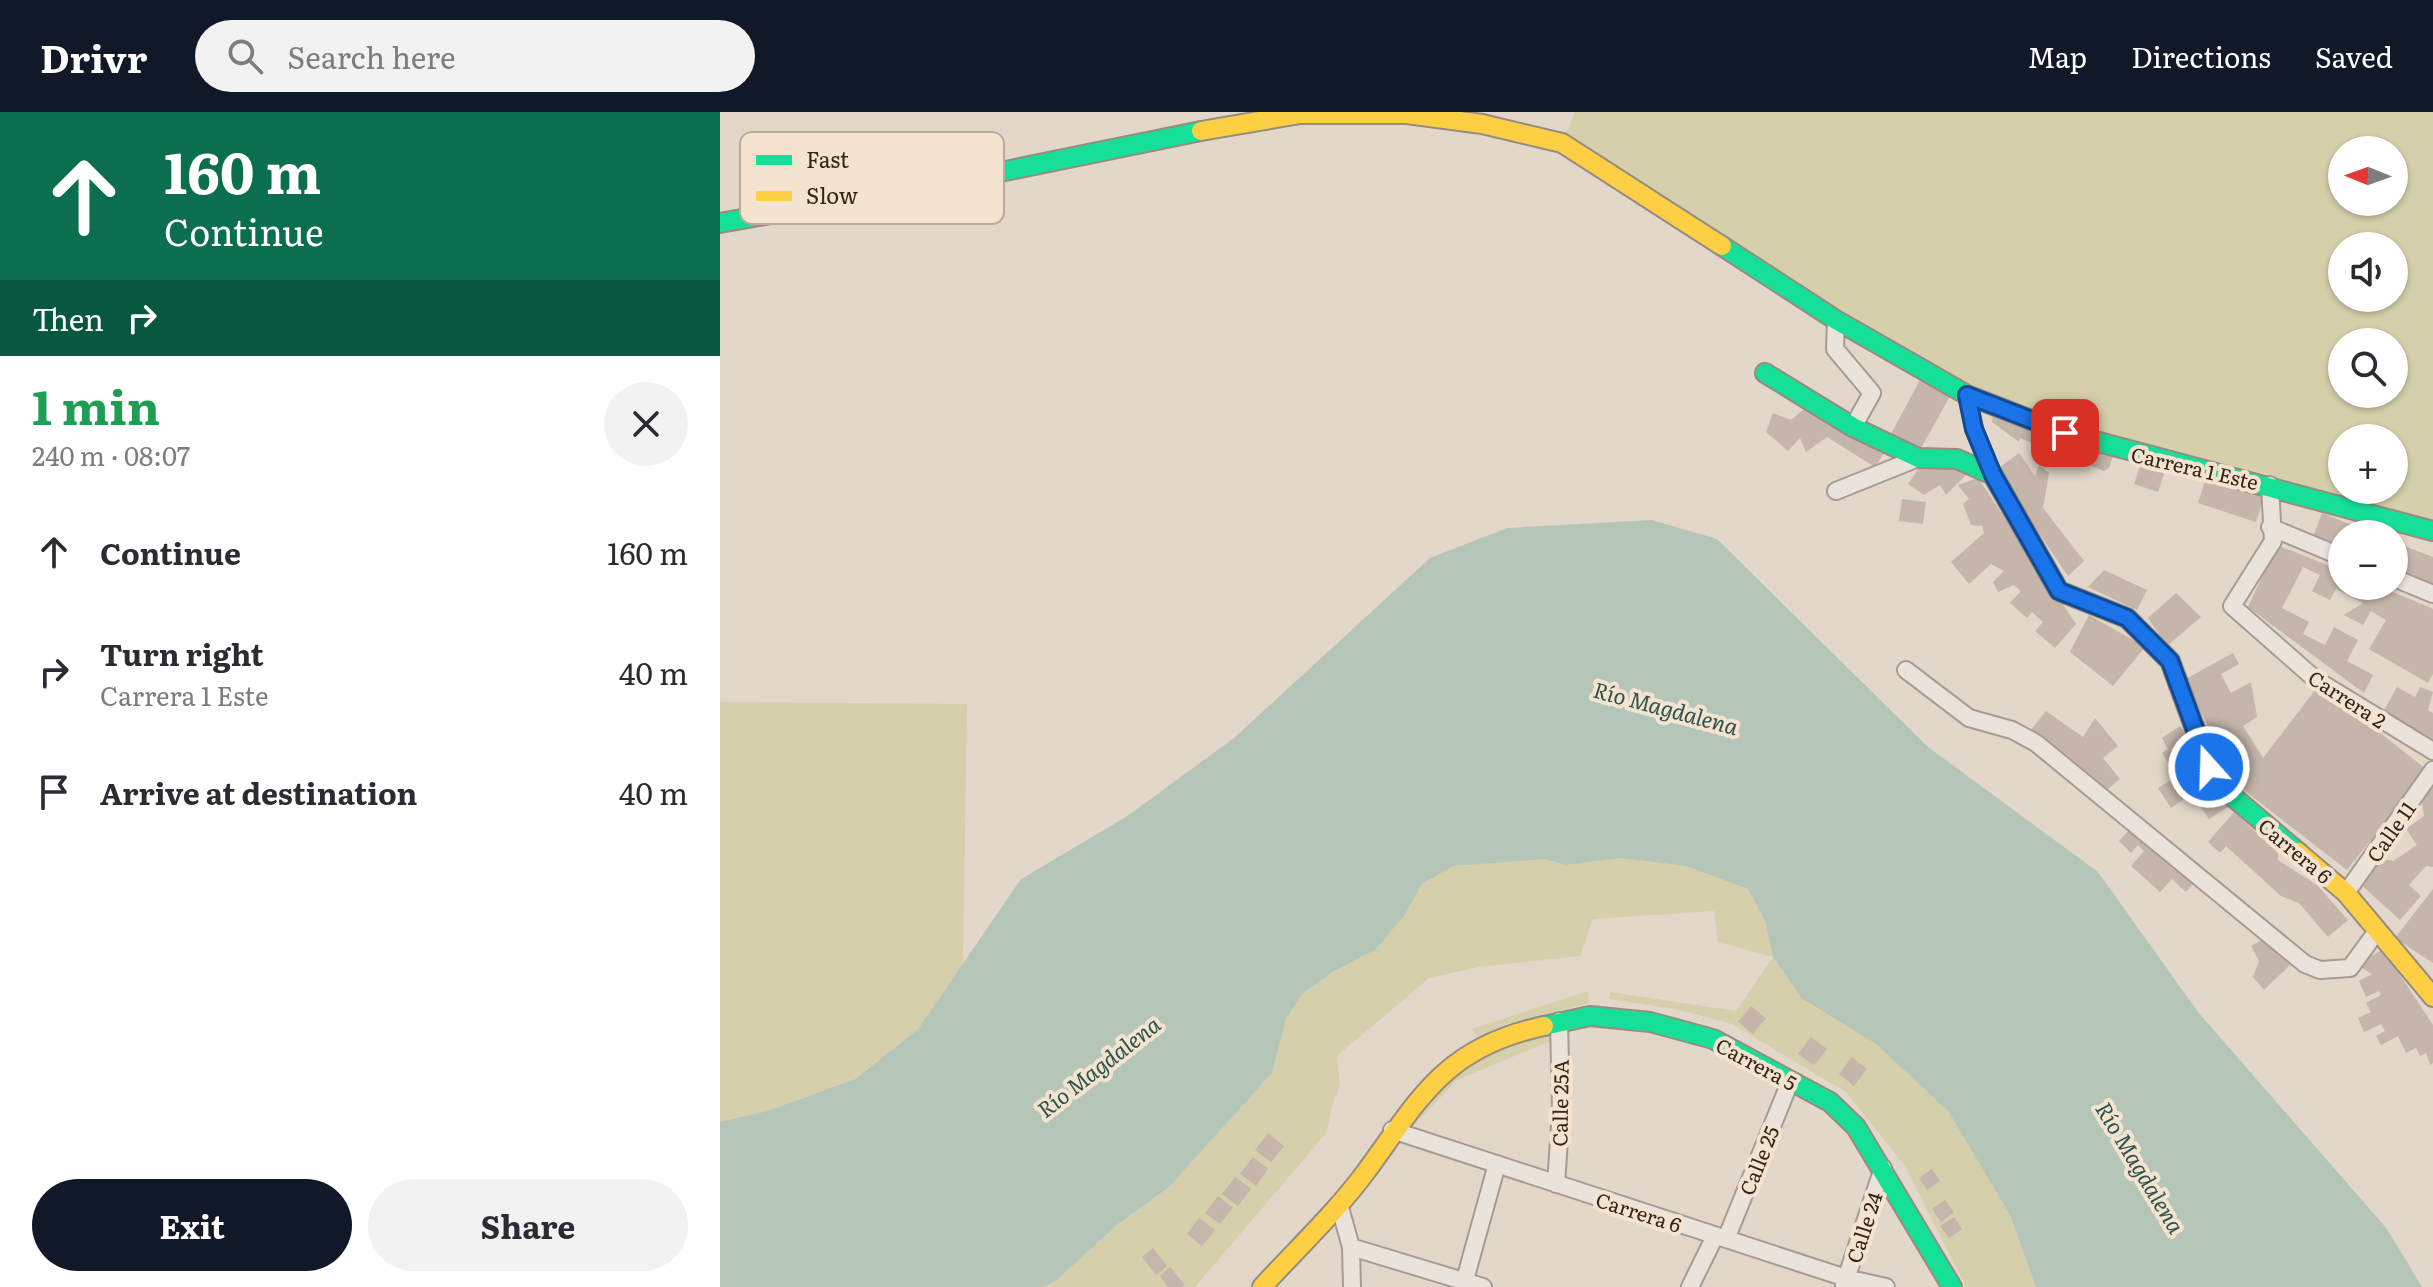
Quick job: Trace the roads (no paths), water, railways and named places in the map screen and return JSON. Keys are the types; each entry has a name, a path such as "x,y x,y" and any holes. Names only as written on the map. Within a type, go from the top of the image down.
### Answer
{"street":[{"name":"Carrera 1 Este","path":"1004,171 1235,124 1300,114 1407,114 1482,124 1562,143 1836,320 1967,395 2065,433 2270,485 2433,531"},
{"name":"Carrera 1 Este","path":"720,223 740,219"},
{"path":"1836,320 1835,349 1872,393 1853,427"},
{"path":"1765,373 1853,427 1918,458"},
{"path":"1967,395 1974,429 1993,475"},
{"path":"1836,491 1918,458 1957,459 1993,475"},
{"name":"Carrera 6","path":"1993,475 2059,591 2127,618 2170,661 2209,767 2232,796 2346,893 2433,997"},
{"path":"2270,485 2270,527 2328,551"},
{"name":"Carrera 2","path":"2270,527 2273,541 2232,606 2315,679 2433,751"},
{"path":"2408,584 2433,594"},
{"path":"1906,670 1969,718 2012,730 2036,743 2305,964 2320,970 2350,968 2377,931"},
{"name":"Calle 11","path":"2346,893 2433,770"},
{"name":"Carrera 5","path":"1262,1287 1364,1174 1392,1130 1432,1083 1471,1052 1516,1032 1590,1016 1650,1022 1713,1039 1830,1102 1856,1127 1952,1287"},
{"name":"Calle 25A","path":"1556,1184 1561,1111 1559,1021"},
{"name":"Calle 25","path":"1690,1287 1720,1237 1790,1082"},
{"name":"Carrera 6","path":"1392,1130 1720,1237 1844,1283 1886,1287"},
{"path":"1464,1284 1497,1164"},
{"name":"Calle 24","path":"1844,1283 1883,1168"},
{"path":"1339,1204 1351,1247 1352,1287"},
{"path":"1351,1247 1464,1284 1483,1287"}],"water":[{"name":"Río Magdalena","path":"1652,520 1717,539 1928,747 2098,872 2198,1012 2387,1229 2422,1287 2036,1287 2010,1215 1948,1111 1876,1044 1801,998 1773,957 1765,921 1748,889 1686,866 1620,858 1566,865 1544,859 1453,866 1422,884 1404,916 1375,950 1334,971 1302,994 1286,1019 1272,1073 1168,1188 1118,1224 1057,1280 1043,1287 720,1287 720,1122 767,1111 855,1079 918,1029 1021,879 1126,817 1234,738 1430,558 1507,528"}]}
